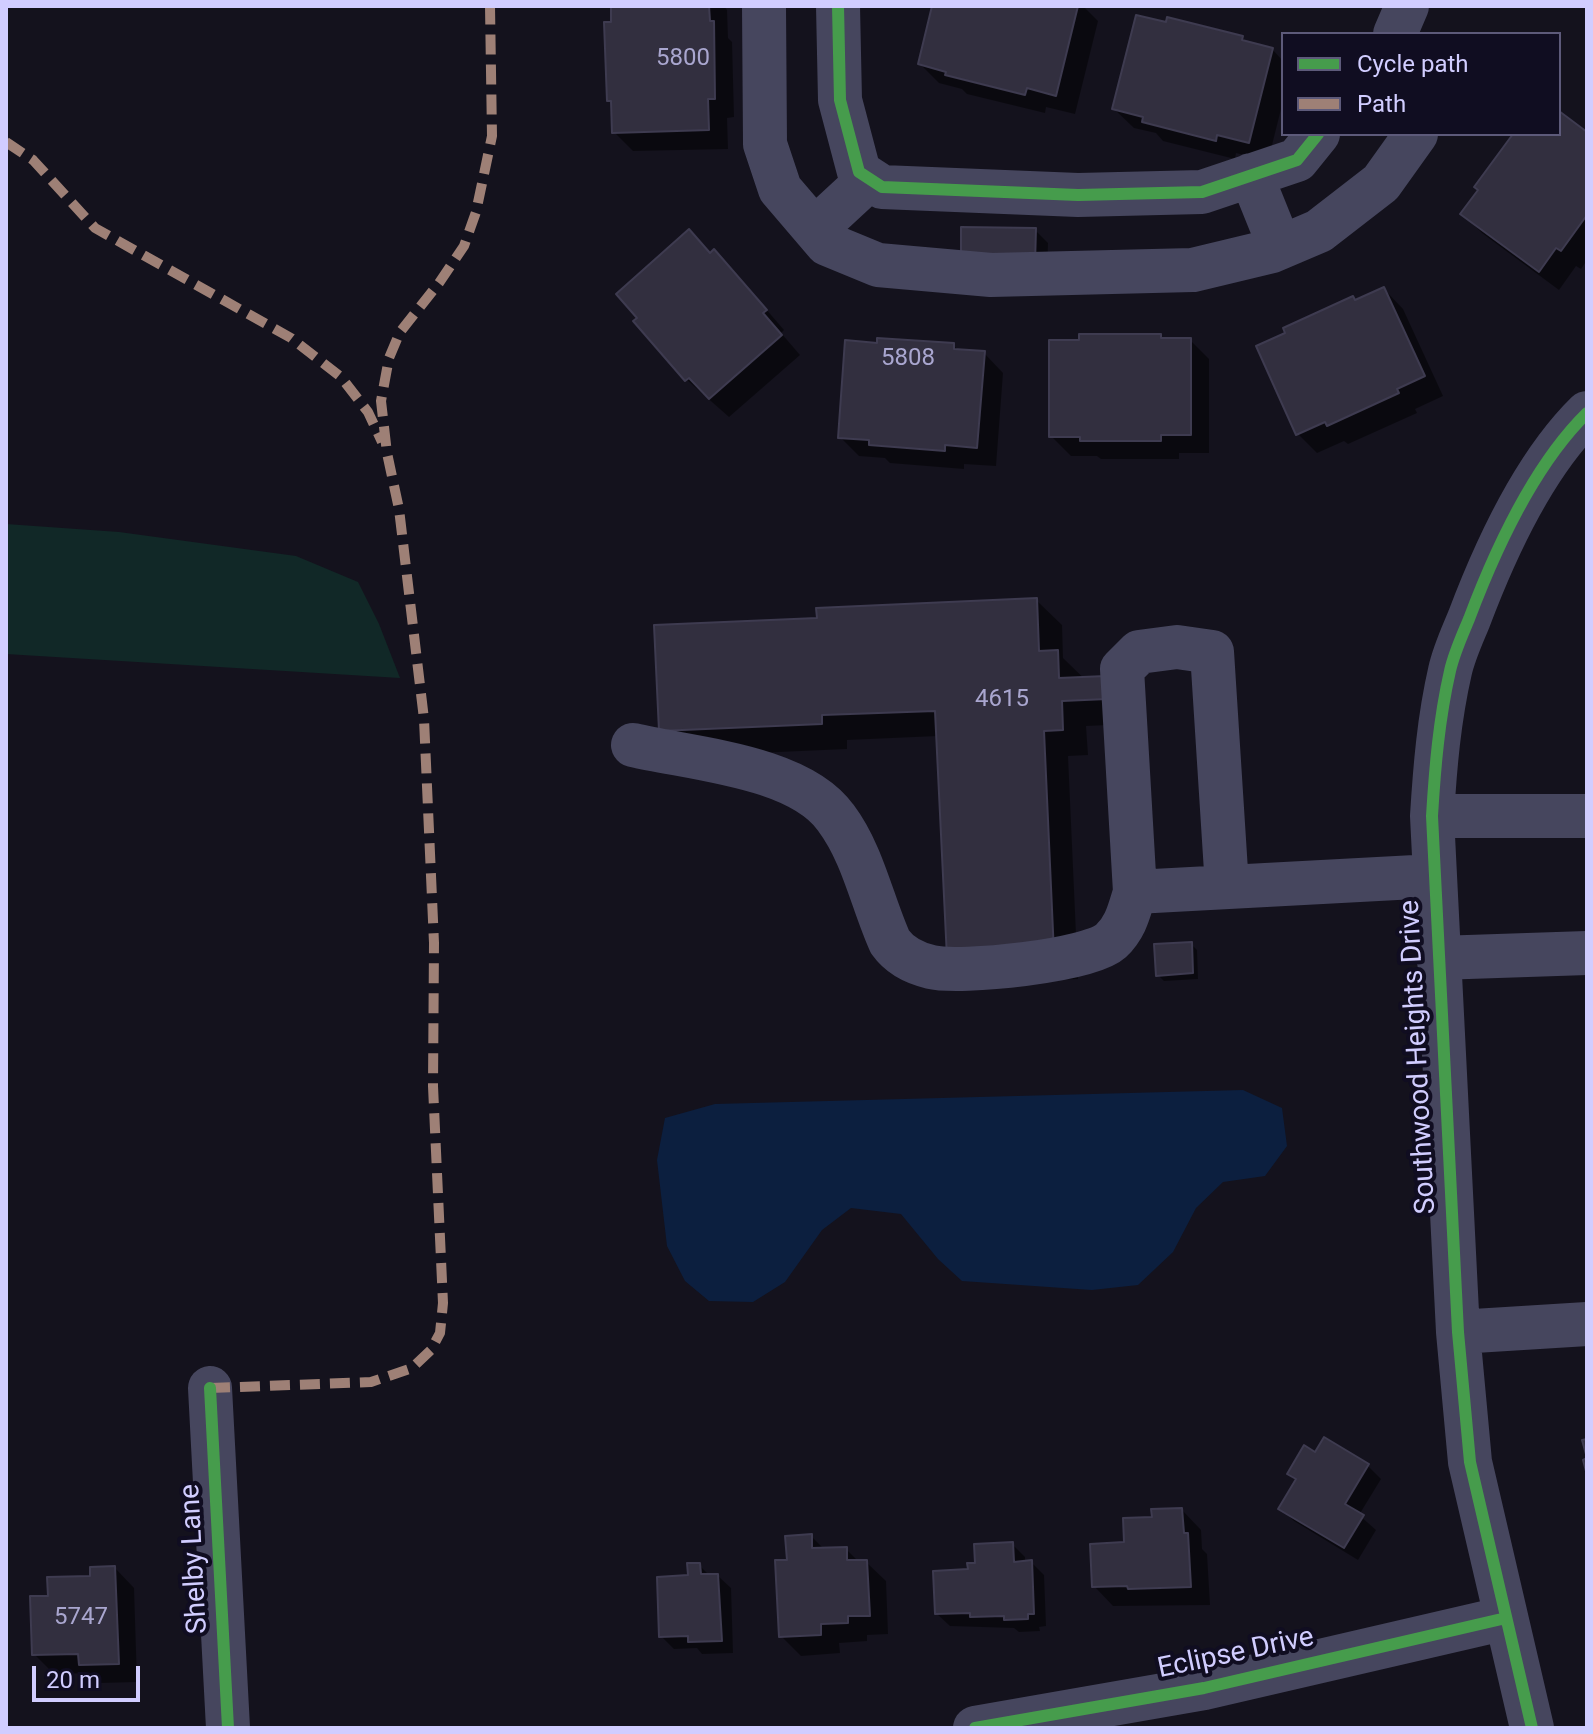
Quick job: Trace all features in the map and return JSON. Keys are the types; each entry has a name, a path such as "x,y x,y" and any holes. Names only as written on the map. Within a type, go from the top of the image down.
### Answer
{"street":[{"path":"764,6 765,144 780,189 827,244 878,265 991,275 1193,270 1280,247 1319,231 1381,183 1415,136"},
{"path":"838,6 840,100 859,172 882,187 1078,195 1202,192 1297,160 1316,136"},
{"path":"1396,32 1407,6"},
{"path":"1251,175 1280,247"},
{"path":"815,229 869,179"},
{"name":"Southwood Heights Drive","path":"1532,1728 1470,1462 1458,1332 1432,816 1436,750 1450,667 1484,579 1542,468 1587,413"},
{"path":"633,745 778,777 805,789 836,817 898,954 935,968 1042,962 1081,955 1109,943 1125,924 1135,892 1122,669 1139,652 1177,647 1212,652 1227,887"},
{"path":"1432,816 1587,816"},
{"path":"1135,892 1434,876"},
{"path":"1438,958 1587,953"},
{"path":"1458,1332 1587,1324"},
{"name":"Shelby Lane","path":"210,1388 228,1728"},
{"name":"Eclipse Drive","path":"975,1728 1204,1688 1506,1618"}],"green space":[{"path":"6,524 119,532 296,556 358,582 379,624 400,678 6,654"}],"water":[{"path":"1243,1090 1282,1108 1287,1146 1265,1176 1223,1182 1196,1208 1173,1252 1138,1285 1092,1290 962,1281 938,1259 901,1214 851,1208 822,1230 785,1282 753,1302 709,1301 685,1281 667,1246 657,1160 665,1118 715,1104"}],"building":[{"path":"611,6 709,6 710,21 714,21 715,99 708,99 709,130 612,133 611,101 607,101 604,22 611,22"},
{"path":"932,6 1078,6 1056,96 1027,88 1025,95 945,75 946,72 918,64"},
{"path":"1136,15 1166,22 1167,17 1243,36 1242,40 1273,48 1249,143 1217,135 1216,141 1142,122 1143,117 1112,109"},
{"path":"1561,112 1587,132 1587,215 1561,251 1556,248 1539,272 1460,214 1478,190 1474,187 1512,136 1561,136"},
{"path":"961,227 1036,228 1035,264 961,263"},
{"path":"689,229 710,253 714,249 767,310 763,313 782,335 709,399 689,378 685,381 633,321 637,318 616,294"},
{"path":"1384,287 1425,376 1397,389 1399,393 1327,426 1325,422 1296,435 1256,346 1285,333 1283,328 1353,296 1355,300"},
{"path":"1079,334 1161,334 1161,338 1191,338 1191,435 1161,435 1161,441 1080,441 1080,437 1049,437 1049,340 1079,340"},
{"path":"877,338 954,343 954,349 985,351 977,448 945,445 945,451 869,445 869,440 838,438 845,340 877,343"},
{"path":"1037,598 1039,651 1058,650 1059,678 1106,676 1107,699 1062,701 1063,730 1044,731 1054,954 947,958 935,711 822,715 822,724 659,731 654,625 817,618 816,608"},
{"path":"1192,942 1193,973 1156,976 1154,944"},
{"path":"1324,1437 1369,1464 1345,1504 1364,1515 1344,1548 1278,1509 1296,1479 1287,1474 1304,1445 1315,1452"},
{"path":"1587,1439 1587,1458 1582,1440"},
{"path":"1182,1508 1184,1533 1188,1533 1191,1587 1092,1587 1090,1544 1124,1542 1123,1518 1152,1517 1151,1509"},
{"path":"812,1534 812,1548 847,1547 847,1560 867,1560 870,1616 848,1616 848,1623 821,1624 821,1635 779,1637 775,1560 787,1560 785,1536"},
{"path":"1013,1542 1014,1562 1032,1560 1034,1614 1028,1614 1028,1619 1004,1620 1004,1616 970,1617 970,1613 935,1614 933,1571 968,1569 967,1563 975,1563 974,1544"},
{"path":"687,1563 700,1563 701,1574 718,1574 722,1641 688,1642 688,1636 659,1637 657,1577 688,1575"},
{"path":"115,1566 119,1664 79,1665 78,1654 32,1655 30,1596 48,1596 47,1577 90,1576 90,1567"}],"marked path":[{"path":"210,1388 371,1382 412,1368 431,1350 440,1333 443,1303 433,1086 434,943 424,719 399,509 387,453 381,401 389,358 400,332 464,246 476,212 492,136 490,6"},
{"path":"6,142 33,160 95,228 291,338 341,377 368,412 382,442"}],"cycle path":[{"path":"838,6 840,100 859,172 882,187 1078,195 1202,192 1297,160 1316,136"},
{"path":"1532,1728 1470,1462 1458,1332 1432,816 1443,707 1458,645 1491,565 1533,483 1550,457 1587,413"},
{"path":"210,1388 228,1728"},
{"path":"975,1728 1204,1688 1506,1618"}]}
